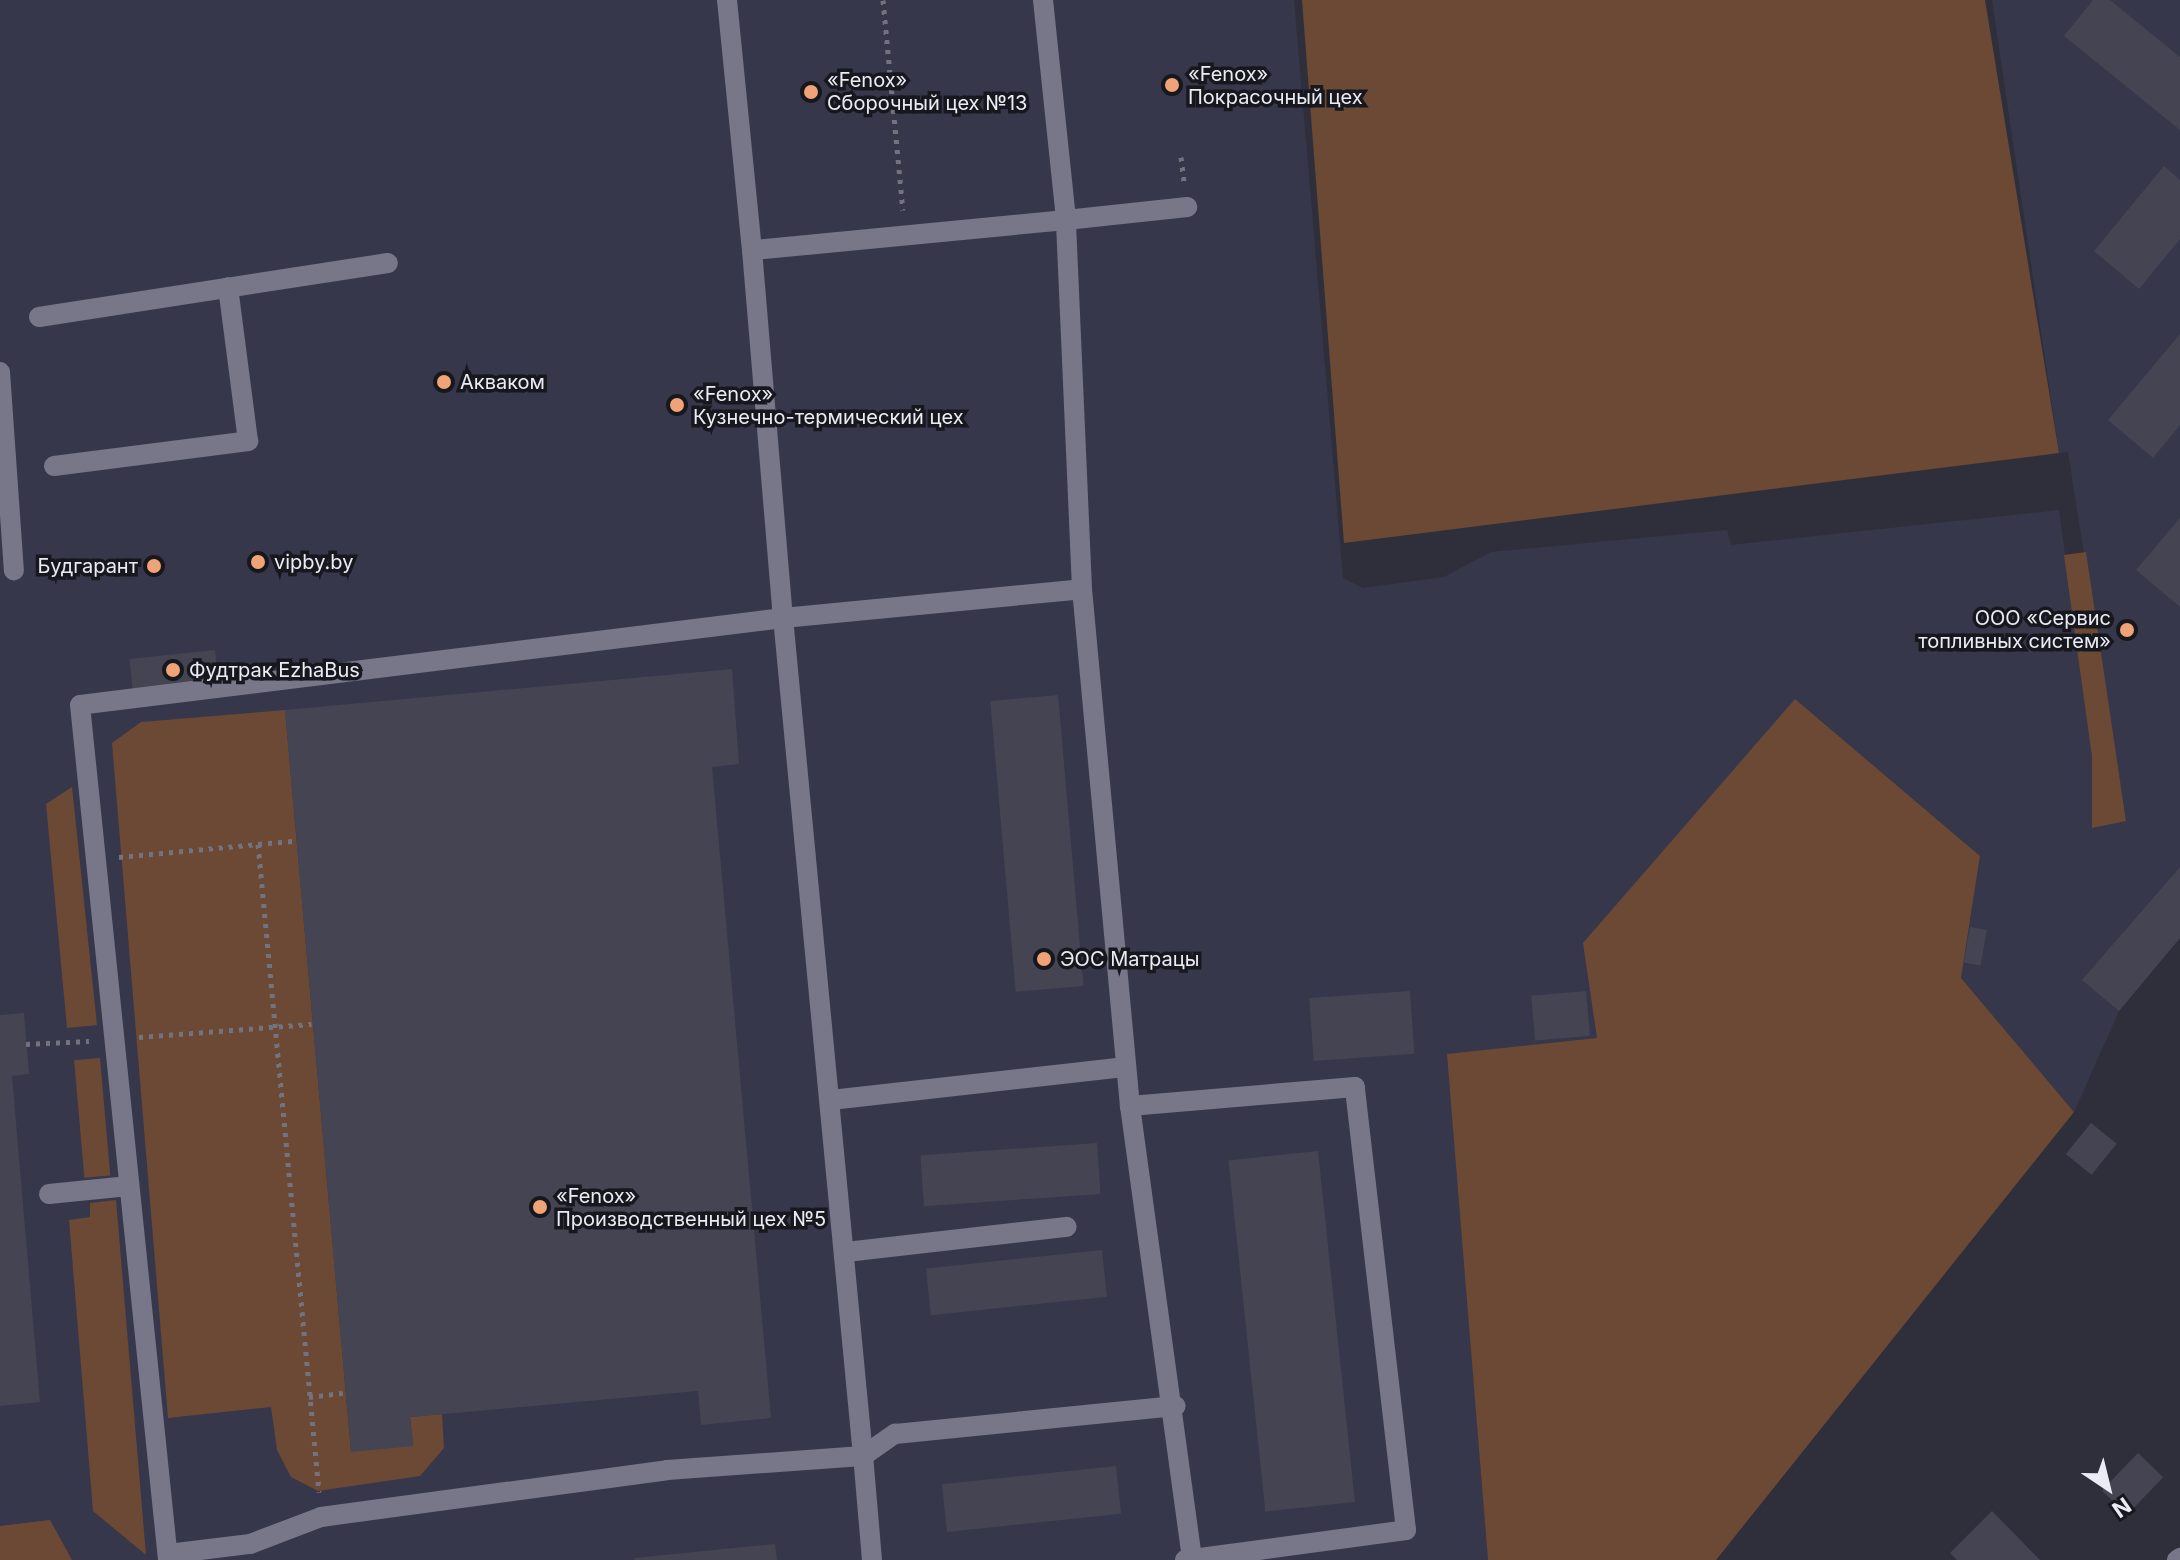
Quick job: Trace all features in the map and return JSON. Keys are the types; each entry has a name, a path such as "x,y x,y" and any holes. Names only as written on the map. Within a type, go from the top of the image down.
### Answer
{"lane":[{"path":"727,0 783,618 846,1252 872,1560"},
{"path":"1043,0 1066,220 1082,589 1126,1067 1176,1406 1192,1559"},
{"path":"752,250 1187,207"},
{"path":"39,317 388,263"},
{"path":"54,466 248,441 228,287"},
{"path":"0,372 14,571"},
{"path":"1082,589 783,618 80,705 168,1557 250,1544 321,1517 667,1470 863,1456 895,1434 1176,1406"},
{"path":"831,1100 1126,1067"},
{"path":"1130,1106 1355,1087 1406,1530 1185,1560"},
{"path":"49,1194 129,1186"},
{"path":"846,1252 1067,1227"}],"path":[{"path":"883,0 905,236"},
{"path":"95,859 295,841"},
{"path":"258,844 321,1517"},
{"path":"26,1044 312,1024"},
{"path":"309,1397 343,1393"}],"shaded area":[{"path":"0,0 1294,0 1343,578 1363,588 1444,577 1491,552 1727,530 1731,545 2059,510 2092,757 2092,827 2126,820 2068,452 2059,453 1992,0 2180,0 2180,938 2119,1011 2074,1112 1961,978 1980,856 1795,699 1756,748 1598,1038 1456,1151 1488,1560 0,1560"},
{"path":"1302,0 1985,0 2059,453 1344,543"},
{"path":"2086,552 2126,821 2092,828 2092,757 2064,555"},
{"path":"1795,699 1980,856 1961,978 2074,1112 1716,1560 1488,1560 1447,1054 1597,1038 1583,943"},
{"path":"285,710 351,1451 413,1445 410,1417 442,1414 444,1448 420,1476 318,1491 291,1477 277,1450 271,1407 168,1418 112,743 141,722"},
{"path":"72,787 97,1025 67,1028 46,804"},
{"path":"100,1058 110,1176 84,1178 74,1060"},
{"path":"116,1200 146,1555 93,1511 69,1220 90,1217 90,1203"},
{"path":"50,1520 72,1560 0,1560 0,1526"}],"building":[{"path":"2093,0 2110,0 2180,57 2180,130 2064,36"},
{"path":"2164,166 2180,180 2180,239 2139,289 2094,251"},
{"path":"2180,334 2180,425 2153,458 2108,420"},
{"path":"2180,518 2180,607 2136,570"},
{"name":"Фудтрак EzhaBus","path":"215,650 218,681 133,690 129,659"},
{"name":"«Fenox» Производственный цех №5","path":"732,669 739,764 712,767 771,1418 701,1425 698,1391 410,1417 413,1446 351,1452 285,710"},
{"path":"1058,695 1083,986 1016,992 990,701"},
{"path":"2180,867 2180,938 2119,1011 2082,980"},
{"path":"1970,927 1987,930 1980,965 1964,962"},
{"path":"1410,991 1414,1054 1314,1061 1309,998"},
{"path":"1586,991 1590,1036 1535,1041 1531,996"},
{"path":"24,1013 29,1074 12,1076 40,1402 0,1406 0,1015"},
{"path":"2091,1123 2117,1144 2091,1175 2066,1154"},
{"path":"1097,1143 1101,1194 924,1206 920,1155"},
{"path":"1318,1151 1355,1502 1265,1511 1228,1160"},
{"path":"1102,1250 1107,1297 931,1315 926,1269"},
{"path":"2138,1453 2163,1477 2127,1515 2102,1490"},
{"path":"1116,1466 1121,1514 947,1532 942,1484"},
{"path":"1992,1511 2040,1560 1957,1560 1950,1553"},
{"path":"775,1544 777,1560 635,1560 635,1558"}],"place":[{"name":"«Fenox» Покрасочный цех","path":"1172,85"},
{"name":"«Fenox» Сборочный цех №13","path":"811,92"},
{"name":"Акваком","path":"444,382"},
{"name":"«Fenox» Кузнечно-термический цех","path":"677,405"},
{"name":"vipby.by","path":"258,562"},
{"name":"Будгарант","path":"154,566"},
{"name":"ООО «Сервис топливных систем»","path":"2127,630"},
{"name":"Фудтрак EzhaBus","path":"173,670"},
{"name":"ЭОС Матрацы","path":"1044,959"},
{"name":"«Fenox» Производственный цех №5","path":"540,1207"}]}
